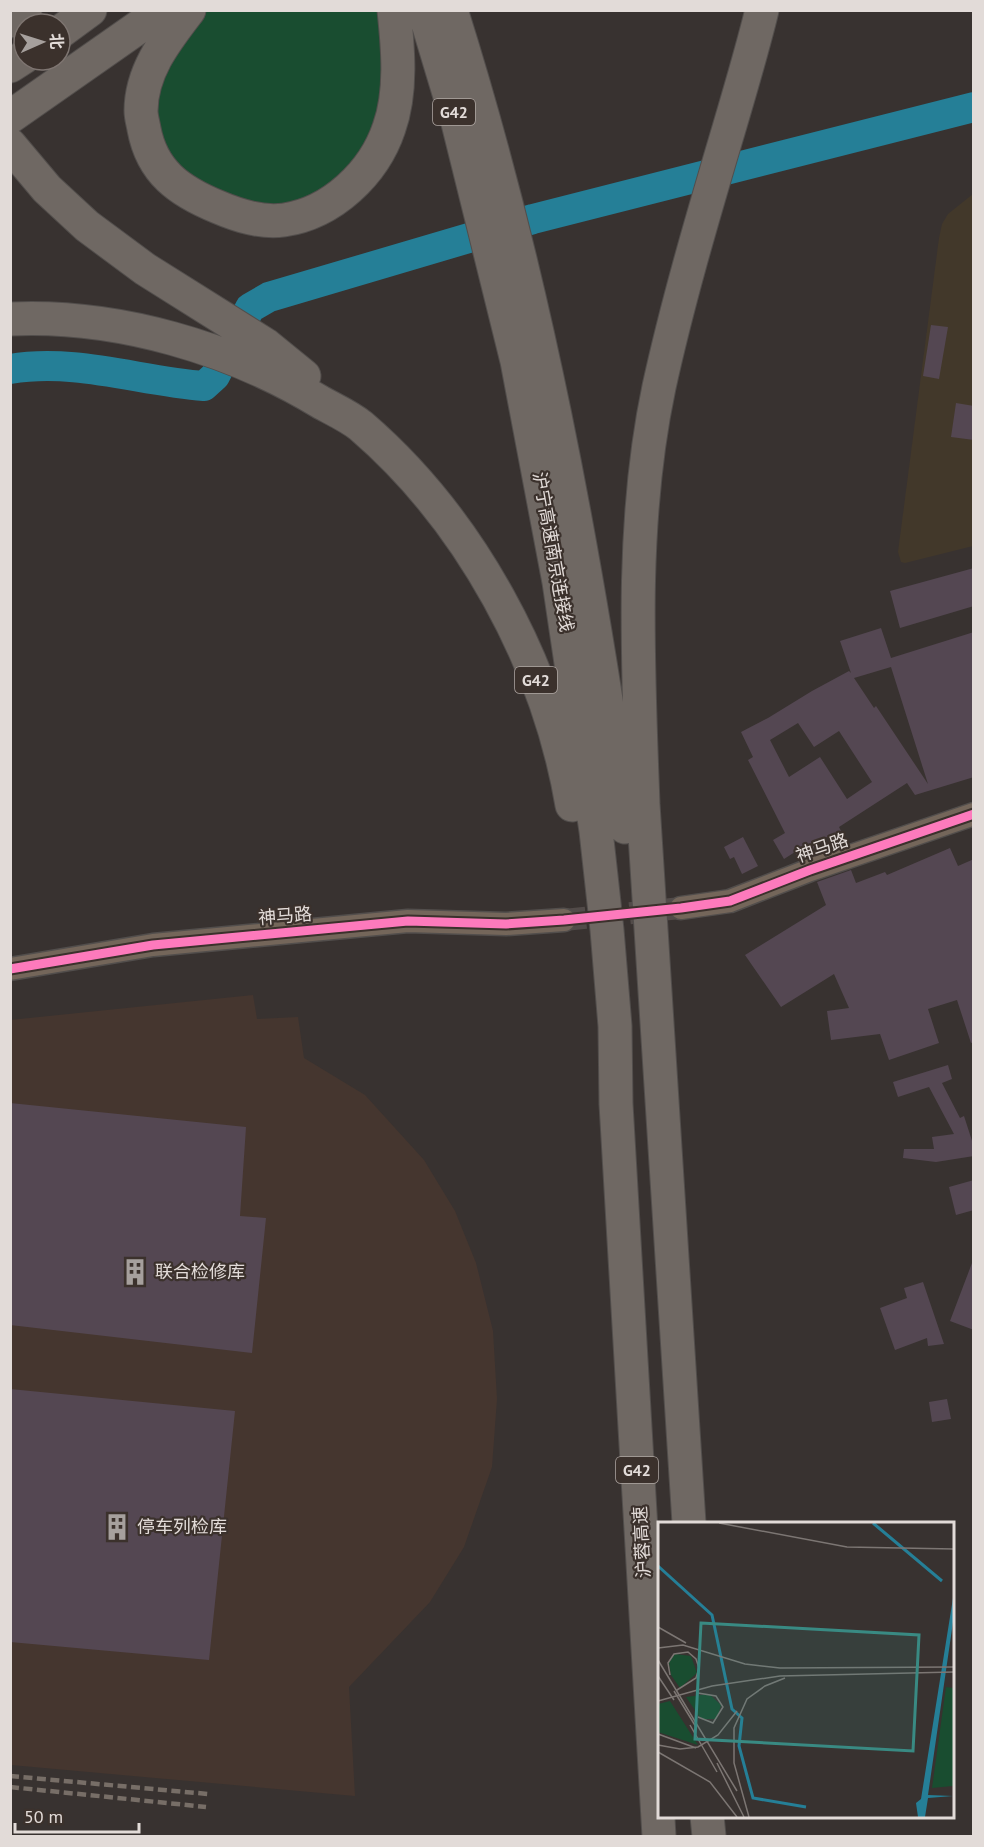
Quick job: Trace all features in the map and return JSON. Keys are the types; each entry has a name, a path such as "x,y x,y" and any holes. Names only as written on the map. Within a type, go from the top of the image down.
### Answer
{"highway":[{"path":"10,21 25,10"},
{"path":"72,23 90,10"},
{"path":"10,117 163,10"},
{"path":"189,10 161,45 145,82 141,112 147,145 158,166 175,186 198,199 232,213 261,221 285,220 309,214 333,200 357,180 378,155 390,127 395,102 397,34 394,10"},
{"name":"沪宁高速南京连接线","path":"423,10 458,123 494,212"},
{"name":"沪宁高速南京连接线","path":"451,10 494,212 566,471 605,689 659,1063"},
{"name":"G42","path":"689,1522 643,804 638,685 640,565 646,471 659,389 681,296 761,19"},
{"path":"10,145 47,189 87,226 145,269 224,318 261,356"},
{"name":"沪宁高速南京连接线","path":"503,248 519,372 559,582 596,831 615,1026 616,1104"},
{"name":"G42","path":"10,319 35,318 113,325 209,350 261,356 297,387 359,425 405,469 444,514 482,569 515,630 543,697 567,775 592,934 600,1022 616,1104"},
{"name":"沪蓉高速","path":"616,1104 659,1836"},
{"path":"707,1817 709,1836"}],"street":[{"name":"神马路","path":"681,908 730,901 810,870 974,814"},
{"name":"神马路","path":"10,969 153,945 408,921 506,924 564,920"}],"shaded area":[{"path":"973,194 973,546 905,563 901,562 898,552 939,238 942,224 948,214"},
{"path":"253,995 257,1019 298,1017 304,1058 365,1095 424,1160 455,1211 476,1263 493,1331 497,1399 492,1467 464,1547 430,1602 349,1687 355,1796 11,1765 10,1020"}],"green space":[{"path":"206,11 382,11 388,95 369,148 342,178 297,203 257,205 217,195 180,173 159,140 154,105 172,44"}],"building":[{"path":"931,325 948,327 939,379 923,376"},
{"path":"956,403 974,406 974,440 951,437"},
{"path":"974,568 974,606 900,628 890,591"},
{"path":"881,628 891,658 974,632 974,777 915,795 907,783 839,827 841,831 813,843 815,848 797,857 795,852 784,859 773,840 785,833 748,760 753,757 741,732 849,671 851,673 840,641","holes":["891,667 928,784 876,706 874,708 854,678","798,723 814,747 839,731 872,782 847,799 820,757 789,777 770,740"]},
{"path":"743,837 758,866 742,874 734,857 730,859 724,847"},
{"path":"950,848 958,866 974,859 974,1042 971,1043 957,1000 928,1009 939,1043 889,1060 880,1034 831,1040 827,1011 849,1008 834,974 781,1007 745,955 826,905 817,882 851,870 856,883 885,872 887,875"},
{"path":"948,1065 952,1079 942,1083 960,1118 964,1116 974,1147 974,1156 936,1162 903,1158 904,1149 934,1149 932,1137 954,1134 929,1087 898,1097 893,1082"},
{"name":"联合检修库","path":"10,1103 246,1127 240,1216 266,1218 252,1353 10,1325"},
{"path":"974,1180 974,1210 956,1215 949,1187"},
{"path":"972,1263 974,1263 974,1330 950,1321"},
{"path":"923,1282 944,1344 928,1346 927,1338 895,1350 880,1308 907,1298 904,1288"},
{"name":"停车列检库","path":"10,1389 235,1411 209,1660 10,1642"},
{"path":"947,1399 951,1419 932,1422 929,1402"}],"waterway":[{"path":"10,369 35,366 83,368 204,386 215,376 250,308 269,297 533,219 974,107"}],"tunnel":[{"path":"564,920 681,908"}],"railway":[{"path":"10,1776 208,1794"},
{"path":"10,1787 206,1807"}],"cycle path":[{"path":"10,969 153,945 408,921 506,924 564,920 730,901 810,870 974,814"}],"place":[{"name":"联合检修库","path":"135,1272"},
{"name":"停车列检库","path":"117,1527"}]}
